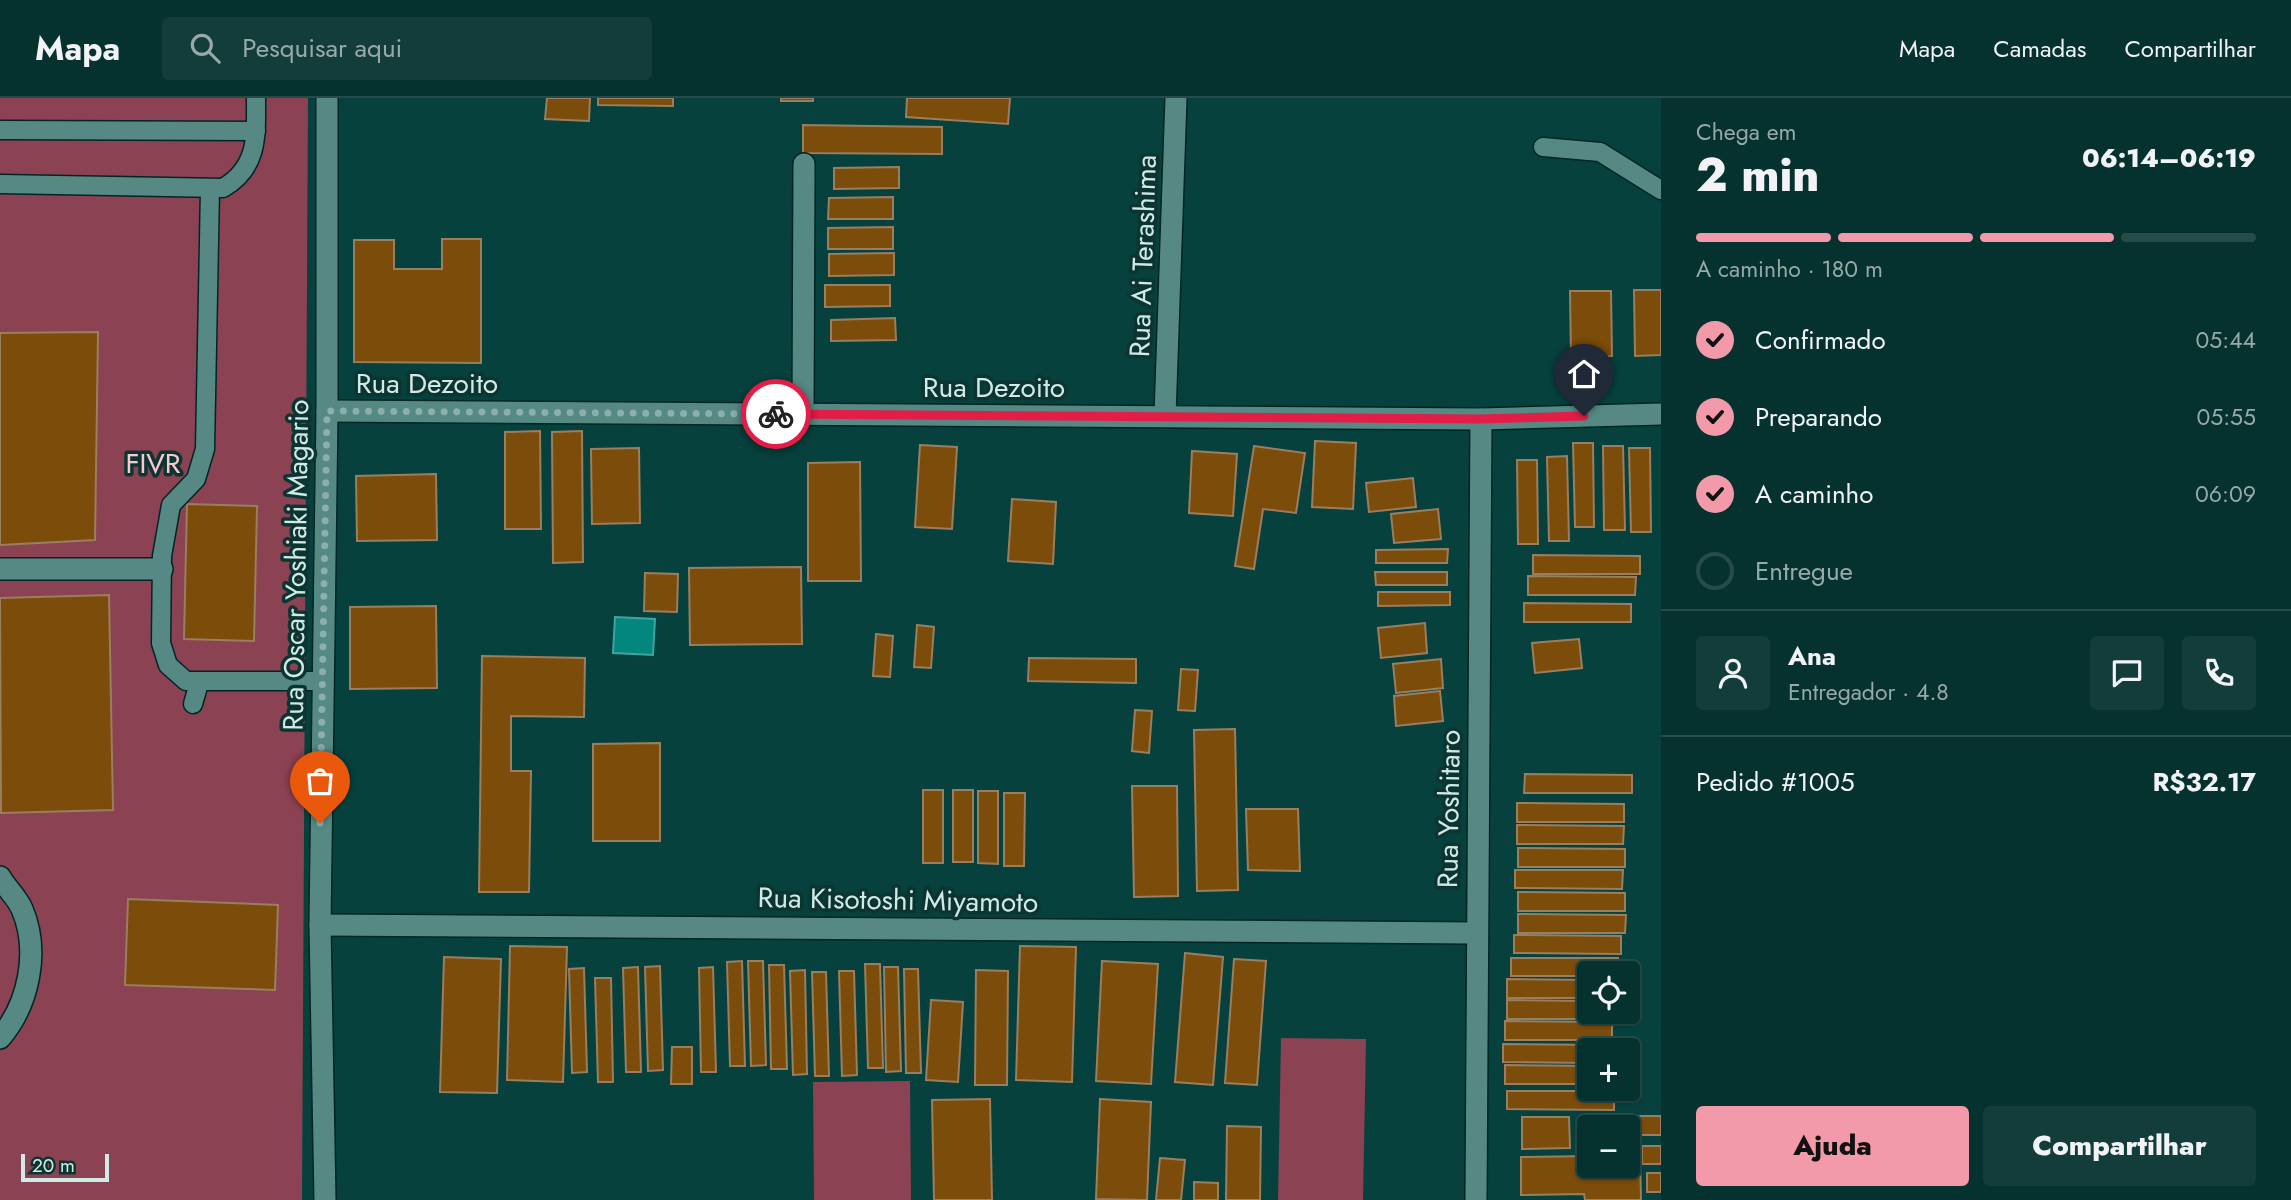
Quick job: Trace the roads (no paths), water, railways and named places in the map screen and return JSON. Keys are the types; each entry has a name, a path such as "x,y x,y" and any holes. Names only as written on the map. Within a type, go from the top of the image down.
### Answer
{"street":[{"name":"Rua Oscar Yoshiaki Magario","path":"325,1200 320,925 321,681 327,411 327,98"},
{"name":"Rua Ai Terashima","path":"1165,416 1176,98"},
{"path":"803,414 804,164"},
{"name":"Rua Dezoito","path":"327,411 1481,419 1661,414"},
{"name":"Rua Yoshitaro","path":"1476,1200 1475,933 1481,419"},
{"path":"0,569 162,569"},
{"path":"0,877 23,910 31,954 28,980 19,1013 0,1038"},
{"name":"Rua Kisotoshi Miyamoto","path":"320,925 1475,933"}],"lane":[{"path":"0,184 223,188 239,179 252,155 256,131 256,98"},
{"path":"0,130 256,131"},
{"path":"1543,147 1600,152 1661,190"},
{"path":"210,189 205,449 196,479 178,495 167,517 162,569 161,643 165,659 181,679 199,683 321,681"},
{"path":"193,704 199,683"}],"water":[{"path":"615,617 655,619 653,655 613,653"}],"park label":[{"name":"FIVR","path":"153,463"}]}
